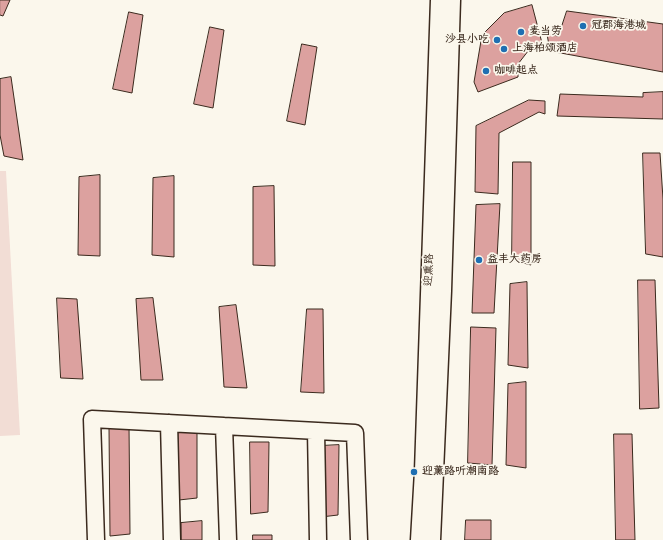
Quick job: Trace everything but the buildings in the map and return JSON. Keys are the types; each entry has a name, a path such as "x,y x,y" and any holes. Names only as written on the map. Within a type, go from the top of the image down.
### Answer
{"street":[{"name":"迎熏路","path":"419,540 424,471 439,0"},
{"name":"迎熏路","path":"432,540 444,284 452,0"},
{"path":"96,540 92,419 355,433 360,540"},
{"path":"169,423 172,540"},
{"path":"224,426 228,540"},
{"path":"316,431 318,540"}],"shaded area":[{"path":"0,171 6,171 20,435 0,436"}],"place":[{"name":"冠郡海港城","path":"583,26"},
{"name":"麦当劳","path":"521,32"},
{"name":"沙县小吃","path":"497,40"},
{"name":"上海柏颂酒店","path":"504,49"},
{"name":"咖啡起点","path":"486,71"},
{"name":"益丰大药房","path":"479,260"},
{"name":"迎薰路听潮南路","path":"414,472"}]}
